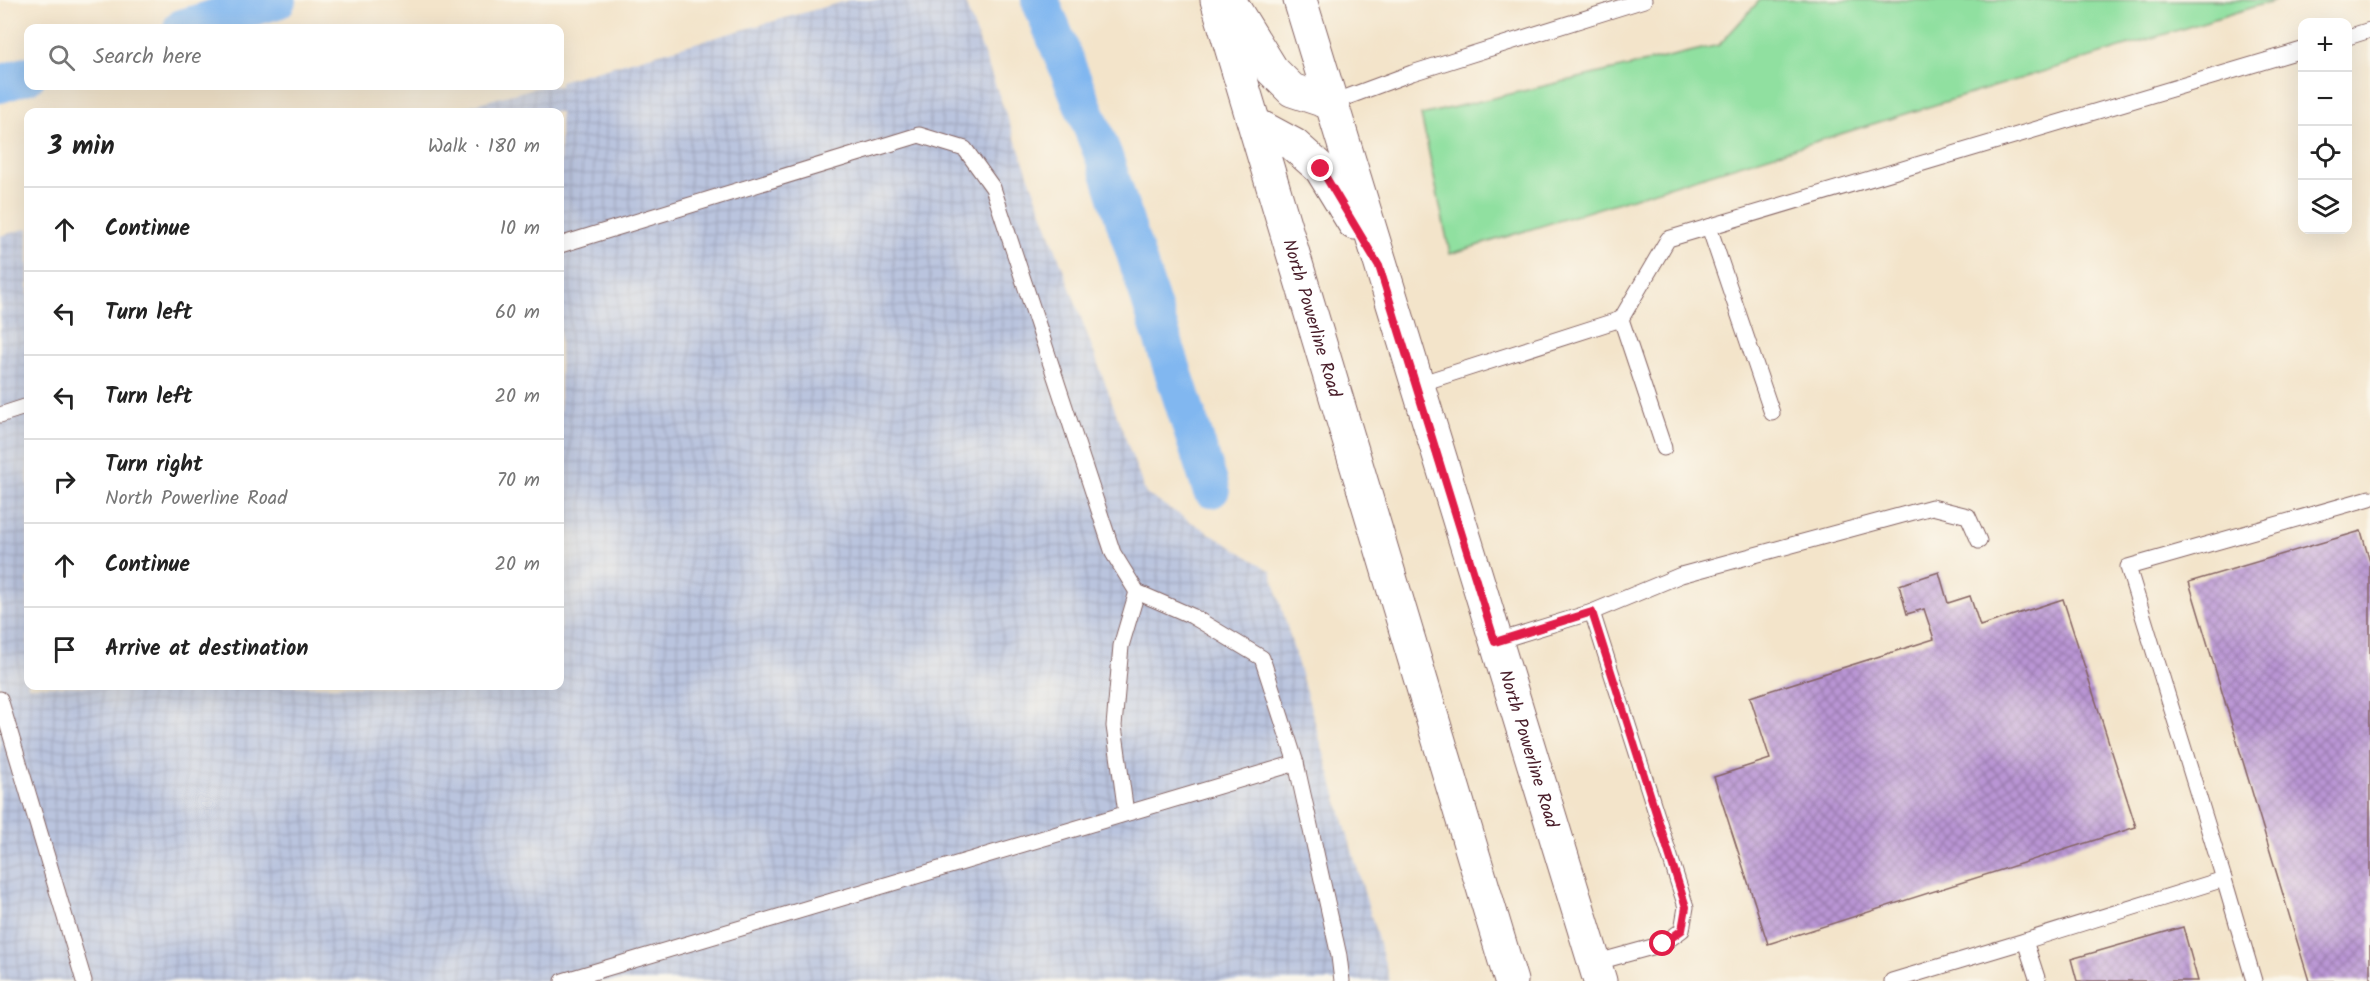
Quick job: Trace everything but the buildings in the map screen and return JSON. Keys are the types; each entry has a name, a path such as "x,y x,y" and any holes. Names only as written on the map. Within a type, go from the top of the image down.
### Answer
{"main road":[{"name":"North Powerline Road","path":"1217,0 1511,981"},
{"path":"1230,0 1272,70 1293,90 1331,103"},
{"name":"North Powerline Road","path":"1300,0 1379,266 1597,972"},
{"path":"1255,124 1294,145 1321,169 1379,266"}],"lane":[{"path":"1331,103 1423,70 1644,0"},
{"path":"2352,36 2370,30"},
{"path":"1416,385 1621,319 1668,239 2298,51"},
{"path":"564,244 919,135 965,149 993,188 1113,553 1137,592 1192,616 1262,658 1296,763 1339,956 1342,981"},
{"path":"1709,227 1772,413"},
{"path":"1621,319 1664,448"},
{"path":"0,415 24,407"},
{"path":"2254,981 2128,567 2370,498"},
{"path":"1495,642 1592,612 1681,575 1932,507 1968,516 1979,541"},
{"path":"1126,813 1114,726 1121,646 1137,592"},
{"path":"1592,612 1686,907 1682,930 1663,944 1597,972"},
{"path":"0,699 84,981"},
{"path":"563,981 1296,763"},
{"path":"1892,981 2224,879"},
{"path":"2025,941 2038,981"}],"shaded area":[{"path":"849,0 964,0 1146,494 1271,571 1390,981 0,981 0,236 24,229 24,690 564,690 564,108 460,108 527,90 564,90 564,80"}],"green space":[{"path":"1760,0 2276,0 1450,254 1421,115 1719,45"}],"waterway":[{"path":"196,24 277,0"},
{"path":"1040,0 1104,157 1211,489"},
{"path":"0,84 24,76"}],"route":[{"path":"1321,169 1379,266 1495,642 1592,612 1686,907 1682,930 1663,944"}]}
